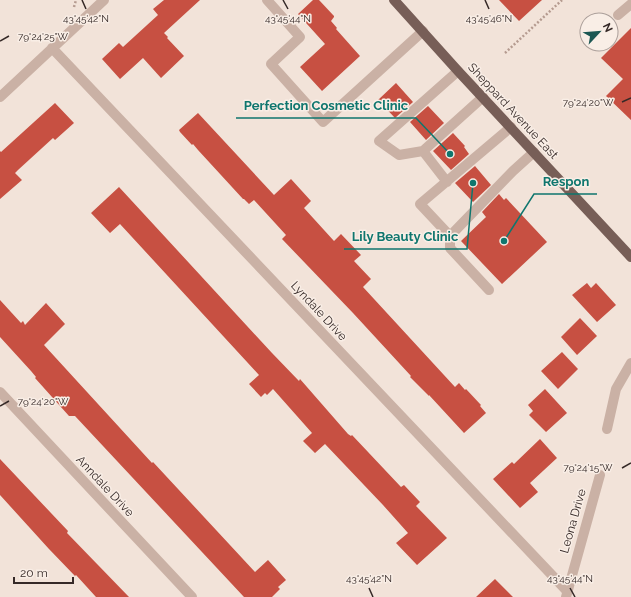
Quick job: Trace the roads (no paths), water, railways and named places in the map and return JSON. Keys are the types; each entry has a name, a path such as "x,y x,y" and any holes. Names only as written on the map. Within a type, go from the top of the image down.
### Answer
{"main road":[{"name":"Sheppard Avenue East","path":"394,0 631,257"}],"street":[{"path":"0,97 104,0"},
{"path":"267,0 300,37 271,64 324,122 423,31"},
{"path":"619,14 631,4"},
{"name":"Lyndale Drive","path":"52,48 566,594"},
{"path":"458,71 379,141 399,155 423,151 483,97"},
{"path":"489,290 450,248 450,236 420,204 511,127"},
{"path":"423,151 447,182"},
{"path":"450,236 513,171 534,152"},
{"path":"607,429 616,388 631,363"},
{"name":"Anndale Drive","path":"0,392 192,597"},
{"name":"Leona Drive","path":"566,594 600,475"}],"place":[{"name":"Perfection Cosmetic Clinic","path":"450,154"},
{"name":"Lily Beauty Clinic","path":"473,183"},
{"name":"Respon","path":"504,241"}]}
